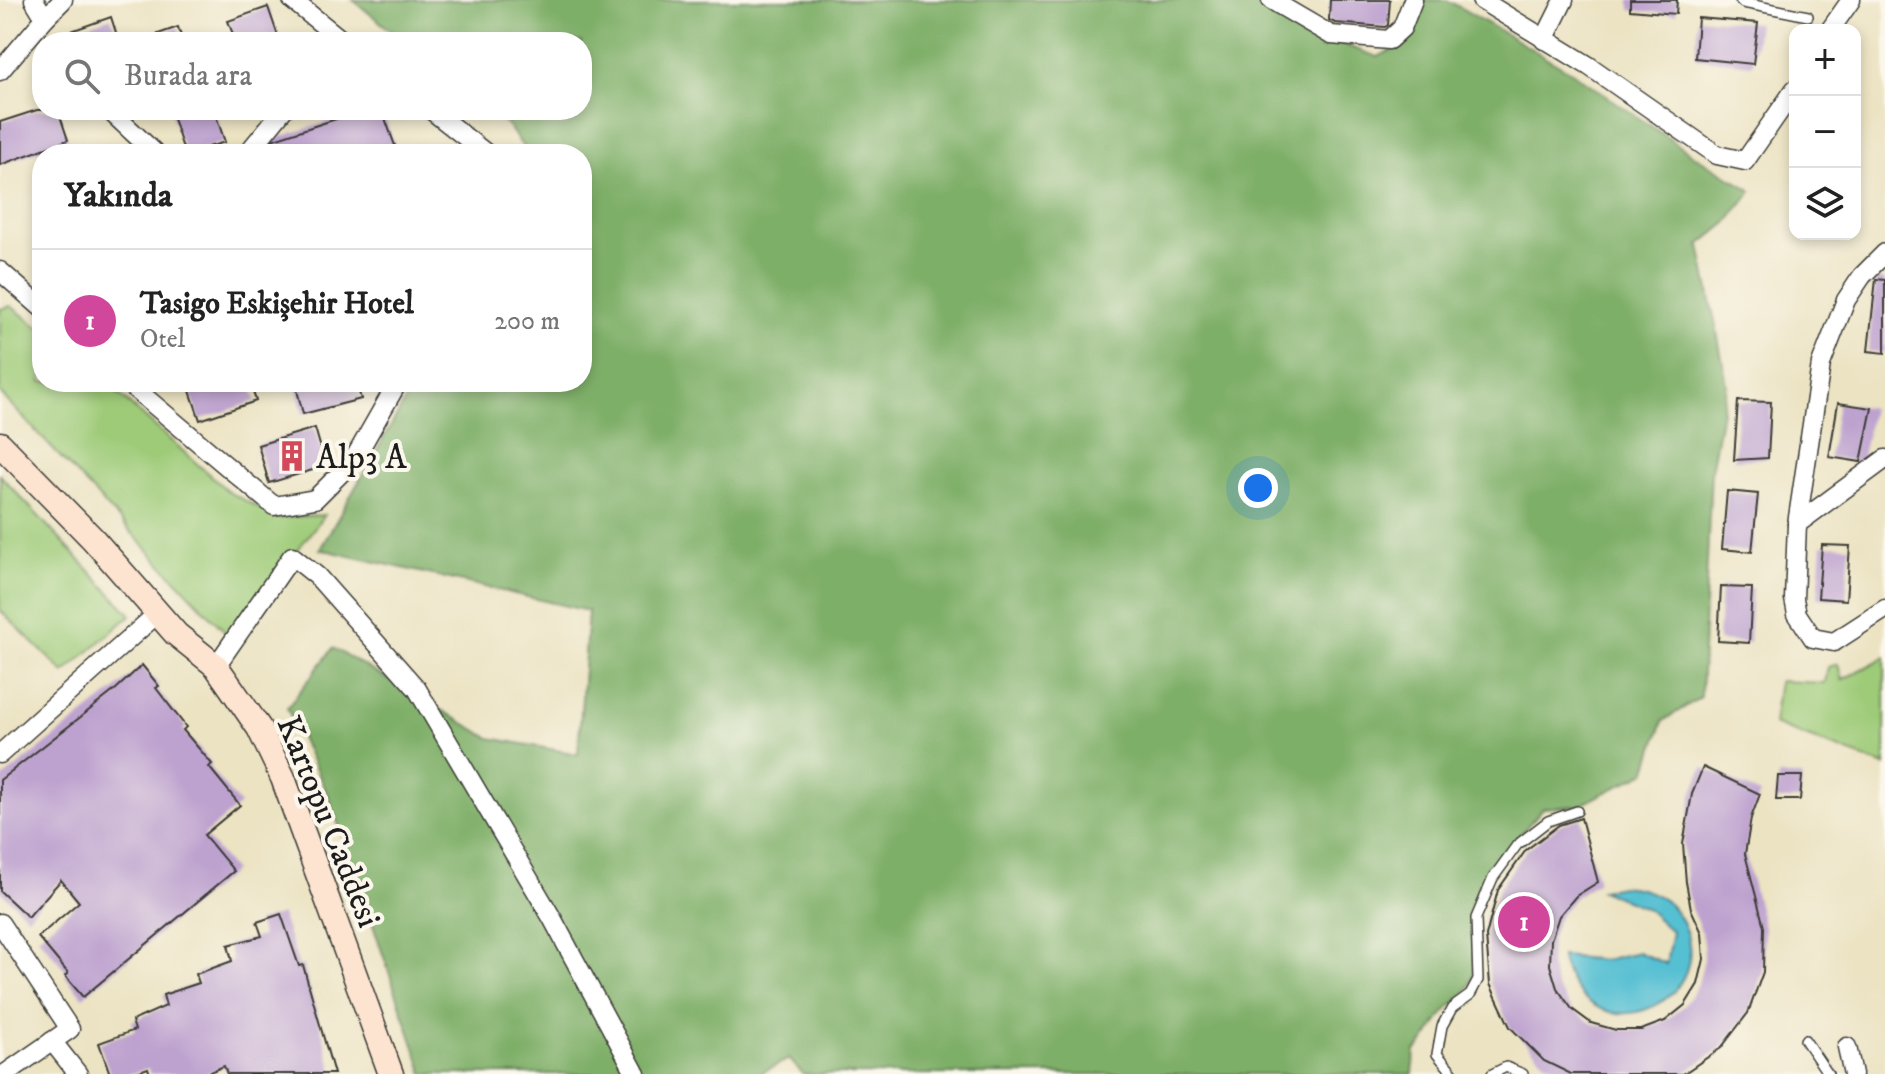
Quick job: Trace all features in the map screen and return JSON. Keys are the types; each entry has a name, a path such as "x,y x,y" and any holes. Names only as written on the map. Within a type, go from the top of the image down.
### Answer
{"street":[{"path":"34,0 45,18"},
{"path":"40,32 45,18 63,0"},
{"path":"292,0 330,32"},
{"path":"1271,0 1331,35 1389,40 1402,28 1413,0"},
{"path":"1481,0 1589,66 1717,155 1745,161 1790,96"},
{"path":"1544,40 1564,0"},
{"path":"1834,24 1851,0"},
{"path":"0,71 32,45"},
{"path":"120,120 145,144"},
{"path":"255,144 275,120"},
{"path":"444,120 474,144"},
{"path":"1885,253 1862,276 1846,300 1821,364 1797,524 1794,599 1797,614 1813,638 1834,642 1885,609"},
{"path":"3,280 32,301"},
{"path":"139,392 274,506 315,499 353,461 392,392"},
{"name":"Kartopu Caddesi","path":"0,444 93,539 176,634 216,666 259,728 283,778 391,1074"},
{"path":"1797,524 1885,459"},
{"path":"216,666 292,556 317,576 417,689 552,918 636,1074"},
{"path":"0,754 158,613"},
{"path":"0,923 70,1029 5,1074"},
{"path":"52,1041 78,1074"},
{"path":"1847,1047 1853,1074"}],"lane":[{"path":"1740,0 1808,16"},
{"path":"1454,1074 1437,1054 1442,1026 1452,1008 1470,995 1478,980 1476,918 1493,878 1517,845 1548,821 1577,811"},
{"path":"1805,1040 1828,1074"},
{"path":"1492,1074 1506,1067 1523,1074"}],"green space":[{"path":"353,0 1257,0 1311,33 1378,57 1401,45 1426,0 1447,0 1575,74 1690,153 1752,191 1727,223 1700,245 1727,384 1711,471 1701,697 1663,721 1646,772 1579,806 1543,808 1497,862 1478,899 1475,965 1470,985 1415,1051 1413,1074 803,1074 789,1059 759,1074 424,1074 329,797 287,708 333,648 490,738 578,754 588,611 320,549 410,392 592,392 592,144 521,144 500,120 592,120 592,32 393,32"},
{"path":"11,306 32,322 32,392 116,392 230,493 279,518 324,515 231,638 0,393 0,309"},
{"path":"0,475 131,615 64,673 0,610"},
{"path":"1885,657 1885,766 1773,724 1779,681 1825,683 1828,667 1838,664 1842,680"}],"water":[{"path":"1621,886 1640,889 1665,900 1682,922 1689,951 1684,976 1668,996 1647,1009 1622,1013 1597,1007 1576,988 1561,956 1604,960 1638,952 1666,964 1672,932 1646,908 1601,890"}],"building":[{"path":"1330,0 1390,0 1388,25 1335,23 1329,20"},
{"path":"1630,0 1677,0 1676,14 1630,10"},
{"path":"268,7 277,32 232,32 228,21"},
{"path":"111,17 116,32 71,32"},
{"path":"1698,18 1758,23 1753,64 1695,58"},
{"path":"32,112 32,120 61,120 68,140 57,144 32,144 32,153 0,165 0,122"},
{"path":"173,120 217,120 225,142 218,144 182,144"},
{"path":"333,120 386,120 394,144 270,144 274,139"},
{"path":"1876,279 1885,280 1885,353 1868,351"},
{"path":"190,392 253,392 256,401 200,420"},
{"path":"298,392 359,392 361,399 303,414"},
{"path":"1738,401 1771,402 1768,458 1734,460"},
{"path":"1838,403 1872,408 1861,462 1829,457"},
{"name":"Alp3 A","path":"315,428 326,466 269,483 258,445"},
{"path":"1727,491 1758,494 1752,552 1722,549"},
{"path":"1822,545 1850,546 1846,600 1818,598"},
{"path":"1721,587 1752,588 1749,643 1718,641"},
{"path":"142,665 186,727 183,730 212,764 209,767 240,805 204,835 234,871 83,997 38,937 79,902 61,880 28,917 0,891 0,780 115,690"},
{"path":"1703,767 1760,794 1751,818 1745,854 1764,927 1763,972 1748,1013 1721,1048 1683,1074 1571,1074 1544,1061 1510,1027 1490,984 1486,936 1498,890 1526,850 1559,825 1581,818 1598,882 1576,896 1559,916 1551,940 1550,965 1557,988 1572,1009 1591,1023 1616,1030 1641,1030 1665,1021 1685,1005 1698,984 1704,959 1702,933 1691,909 1686,882 1683,844 1692,794"},
{"path":"1778,776 1802,776 1800,800 1776,800"},
{"path":"281,914 299,966 303,965 334,1074 227,1074 224,1066 205,1074 150,1074 148,1068 131,1074 110,1074 99,1043 135,1030 132,1021 166,1006 163,995 199,983 196,974 232,961 228,945 262,936 257,922"}],"place":[{"name":"Alp3 A","path":"292,456"},
{"name":"Tasigo Eskişehir Hotel","path":"1524,922"}]}
